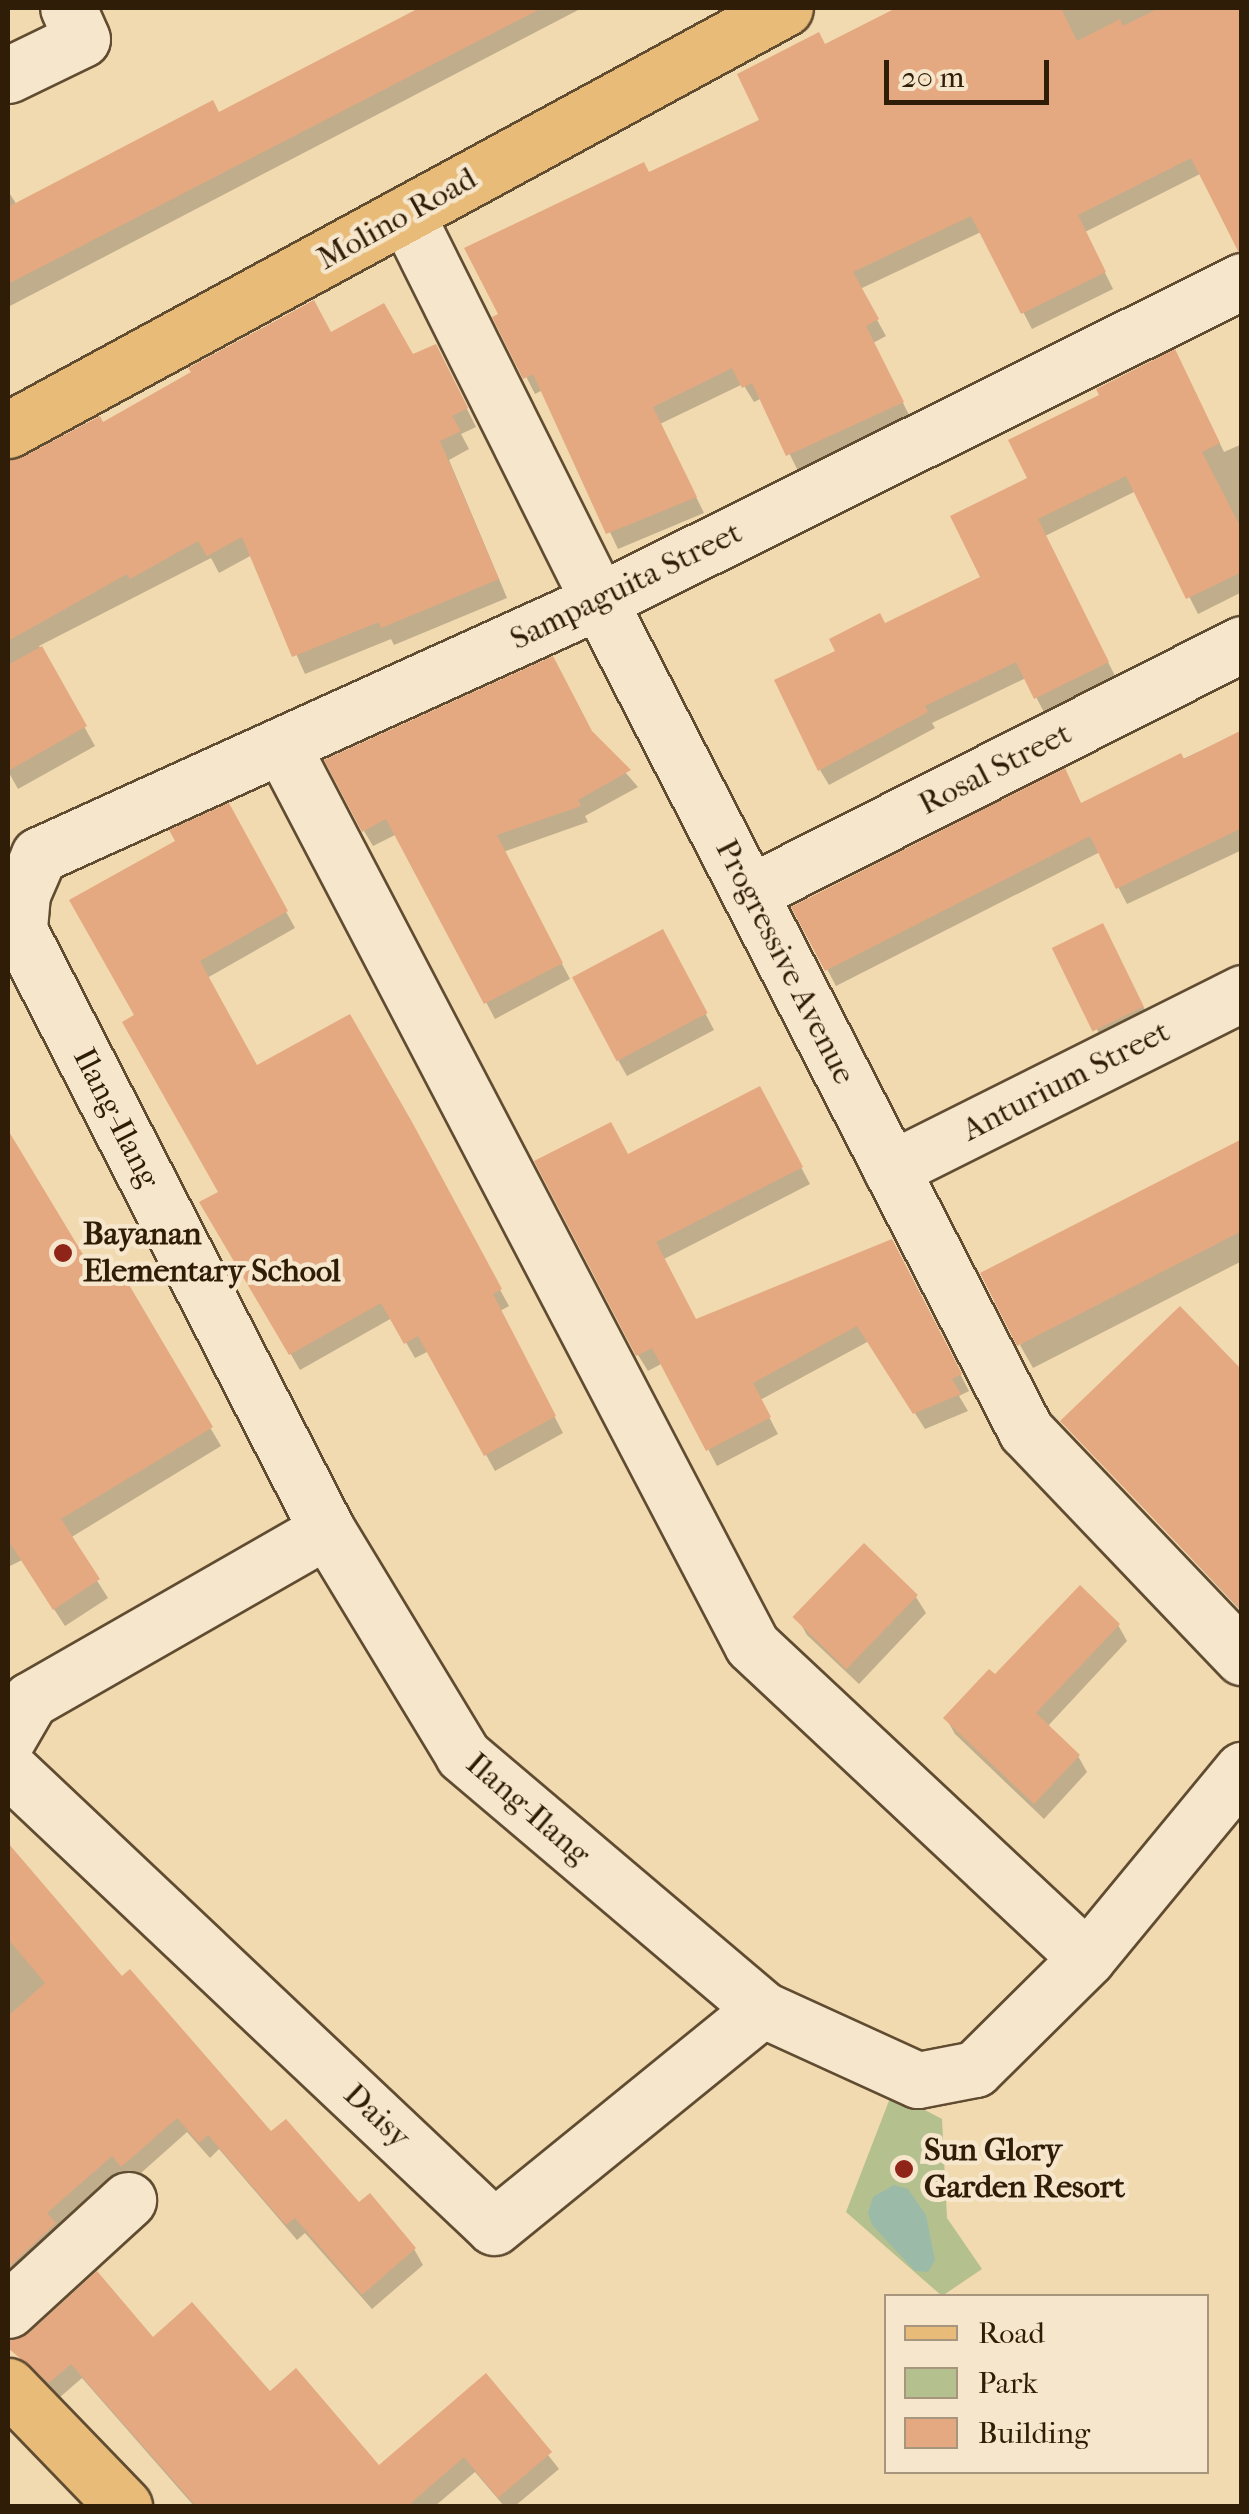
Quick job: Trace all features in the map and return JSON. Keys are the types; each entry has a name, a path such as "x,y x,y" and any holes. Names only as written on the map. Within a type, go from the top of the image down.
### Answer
{"main road":[{"name":"Molino Road","path":"8,430 786,8"},
{"path":"8,2386 124,2506"}],"street":[{"path":"8,75 76,23"},
{"name":"Progressive Avenue","path":"406,214 599,601 1026,1431 1242,1657"},
{"name":"Sampaguita Street","path":"22,894 39,856 599,601 1242,281"},
{"name":"Rosal Street","path":"749,893 1242,644"},
{"path":"282,746 752,1645 1087,1958"},
{"name":"Ilang-Ilang","path":"22,894 20,930 327,1530 462,1755 762,2009 918,2080 975,2068 1087,1958 1242,1770"},
{"name":"Anturium Street","path":"891,1169 1242,993"},
{"path":"8,1738 30,1700 327,1530"},
{"name":"Daisy","path":"8,1768 494,2227 762,2009"},
{"path":"8,2310 128,2200"}],"green space":[{"name":"Sun Glory Garden Resort","path":"892,2093 942,2119 947,2218 982,2269 940,2294 846,2212"}],"shaded area":[{"path":"894,2185 908,2189 926,2215 935,2260 928,2272 915,2271 872,2225 868,2213 873,2197"}],"building":[{"path":"419,8 542,8 8,284 8,207 213,100 219,112"},
{"path":"896,8 1061,8 1077,41 1120,19 1123,26 1159,8 1242,8 1242,250 1238,251 1191,158 1078,215 1106,272 1021,314 971,216 853,272 879,319 866,326 904,402 786,456 752,383 742,388 732,368 653,407 697,497 606,534 533,374 523,379 492,317 498,314 464,248 644,162 649,172 759,120 737,74 819,32 825,44"},
{"path":"314,300 331,332 384,303 413,354 436,344 468,408 452,416 461,431 440,441 499,579 381,628 379,622 292,657 242,537 207,556 198,541 130,579 127,574 8,641 8,461 100,416 103,422 191,372 188,368"},
{"path":"1175,349 1220,443 1202,452 1242,530 1242,572 1186,599 1126,476 1038,519 1109,662 1034,699 1016,662 925,706 928,712 818,771 774,680 835,651 829,639 880,613 885,623 980,577 950,516 1027,478 1008,440 1099,395 1096,389"},
{"path":"42,646 87,726 8,771 8,665"},
{"path":"553,656 592,731 631,770 578,800 581,806 497,835 563,963 484,1004 386,819 362,832 324,760"},
{"path":"1242,730 1242,828 1116,889 1090,836 825,971 791,907 1065,768 1081,803 1181,753 1184,759"},
{"path":"229,803 288,911 200,961 257,1065 350,1014 412,1122 502,1289 493,1294 556,1416 484,1456 418,1336 404,1344 381,1303 289,1355 199,1202 218,1192 122,1022 134,1015 69,900 175,841 169,830"},
{"path":"1103,923 1144,1007 1093,1032 1052,948"},
{"path":"663,929 708,1013 617,1061 572,977"},
{"path":"760,1086 803,1167 656,1242 696,1319 892,1239 962,1374 952,1379 961,1394 913,1414 857,1326 753,1383 771,1417 706,1451 652,1348 636,1356 534,1161 611,1122 628,1154"},
{"name":"Bayanan Elementary School","path":"8,1130 102,1286 122,1273 213,1427 61,1519 100,1579 53,1610 8,1540"},
{"path":"1242,1139 1242,1231 1017,1346 980,1273"},
{"path":"1180,1306 1242,1370 1242,1611 1060,1421"},
{"path":"864,1543 918,1595 846,1669 792,1617"},
{"path":"1080,1585 1120,1624 1036,1713 1080,1755 1034,1804 943,1718 989,1669 995,1674"},
{"path":"8,1843 122,1976 130,1969 271,2131 286,2119 359,2202 370,2193 416,2248 362,2295 295,2218 286,2225 208,2135 199,2143 177,2118 121,2167 112,2156 47,2213 56,2223 8,2268 8,2016 45,1983 8,1939"},
{"path":"97,2271 153,2337 192,2302 270,2391 296,2368 379,2465 486,2373 552,2452 498,2498 464,2457 411,2503 414,2506 196,2506 71,2364 49,2383 8,2348 8,2340 29,2333"}],"place":[{"name":"Bayanan Elementary School","path":"63,1253"},
{"name":"Sun Glory Garden Resort","path":"904,2169"}]}
